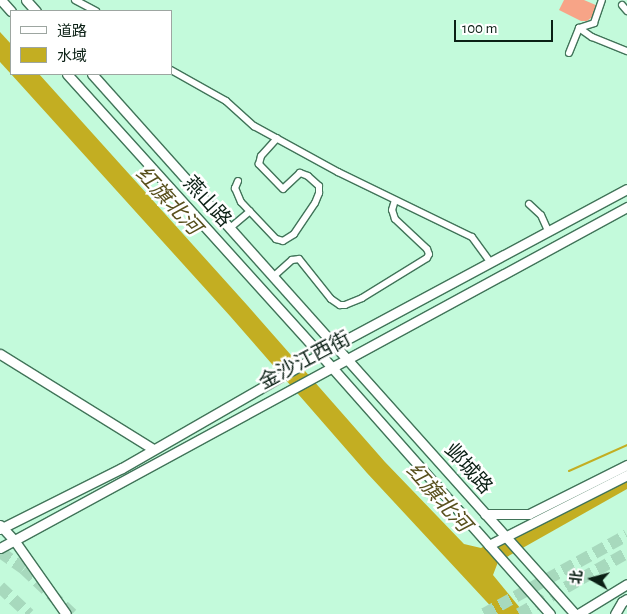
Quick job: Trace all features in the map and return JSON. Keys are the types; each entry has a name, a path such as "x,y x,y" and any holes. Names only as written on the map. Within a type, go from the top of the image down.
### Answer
{"street":[{"path":"1,0 10,11"},
{"path":"26,0 35,10"},
{"path":"75,0 94,10"},
{"path":"579,28 587,27 594,23 602,0"},
{"path":"579,28 592,37 627,50"},
{"path":"569,53 579,28"},
{"path":"172,71 226,101 254,126 395,200 472,237 490,262"},
{"name":"燕山路","path":"68,75 320,354"},
{"name":"燕山路","path":"93,75 336,346"},
{"path":"238,181 235,188 236,193 276,239 284,241 294,234 306,220 319,193 319,186 315,181 300,173 283,189 259,164 261,156 277,138"},
{"name":"金沙江西街","path":"1,527 122,468 320,354 627,189"},
{"path":"274,276 292,260 299,259 335,303 345,305 427,258 429,254 427,249 395,219 392,210 395,200"},
{"path":"529,204 542,214 548,231"},
{"name":"金沙江西街","path":"0,548 331,366 348,359 627,207"},
{"path":"230,228 250,211"},
{"path":"389,220 403,228"},
{"name":"邺城路","path":"336,346 504,537 537,569 577,614"},
{"path":"0,354 153,450"},
{"name":"邺城路","path":"320,354 550,614"},
{"path":"485,514 528,514 627,465"},
{"path":"489,545 627,475"},
{"path":"1,527 14,540 66,614"},
{"path":"577,614 627,584"},
{"path":"614,614 622,602 627,599"}],"shaded area":[{"path":"564,0 584,0 598,6 595,15 587,21 581,21 559,10"}],"water":[{"path":"0,32 10,43 10,73 0,62"},
{"path":"12,75 40,75 385,462 464,544 481,548 627,466 627,489 498,562 493,575 525,614 498,614 367,473 230,316"}],"waterway":[{"path":"569,471 627,445"}],"tunnel":[{"path":"484,614 627,535"},
{"path":"0,552 24,569 72,614"},
{"path":"519,614 627,553"},
{"path":"0,587 29,614"}],"water label":[{"name":"红旗北河","path":"168,201"},
{"name":"红旗北河","path":"438,498"}]}
